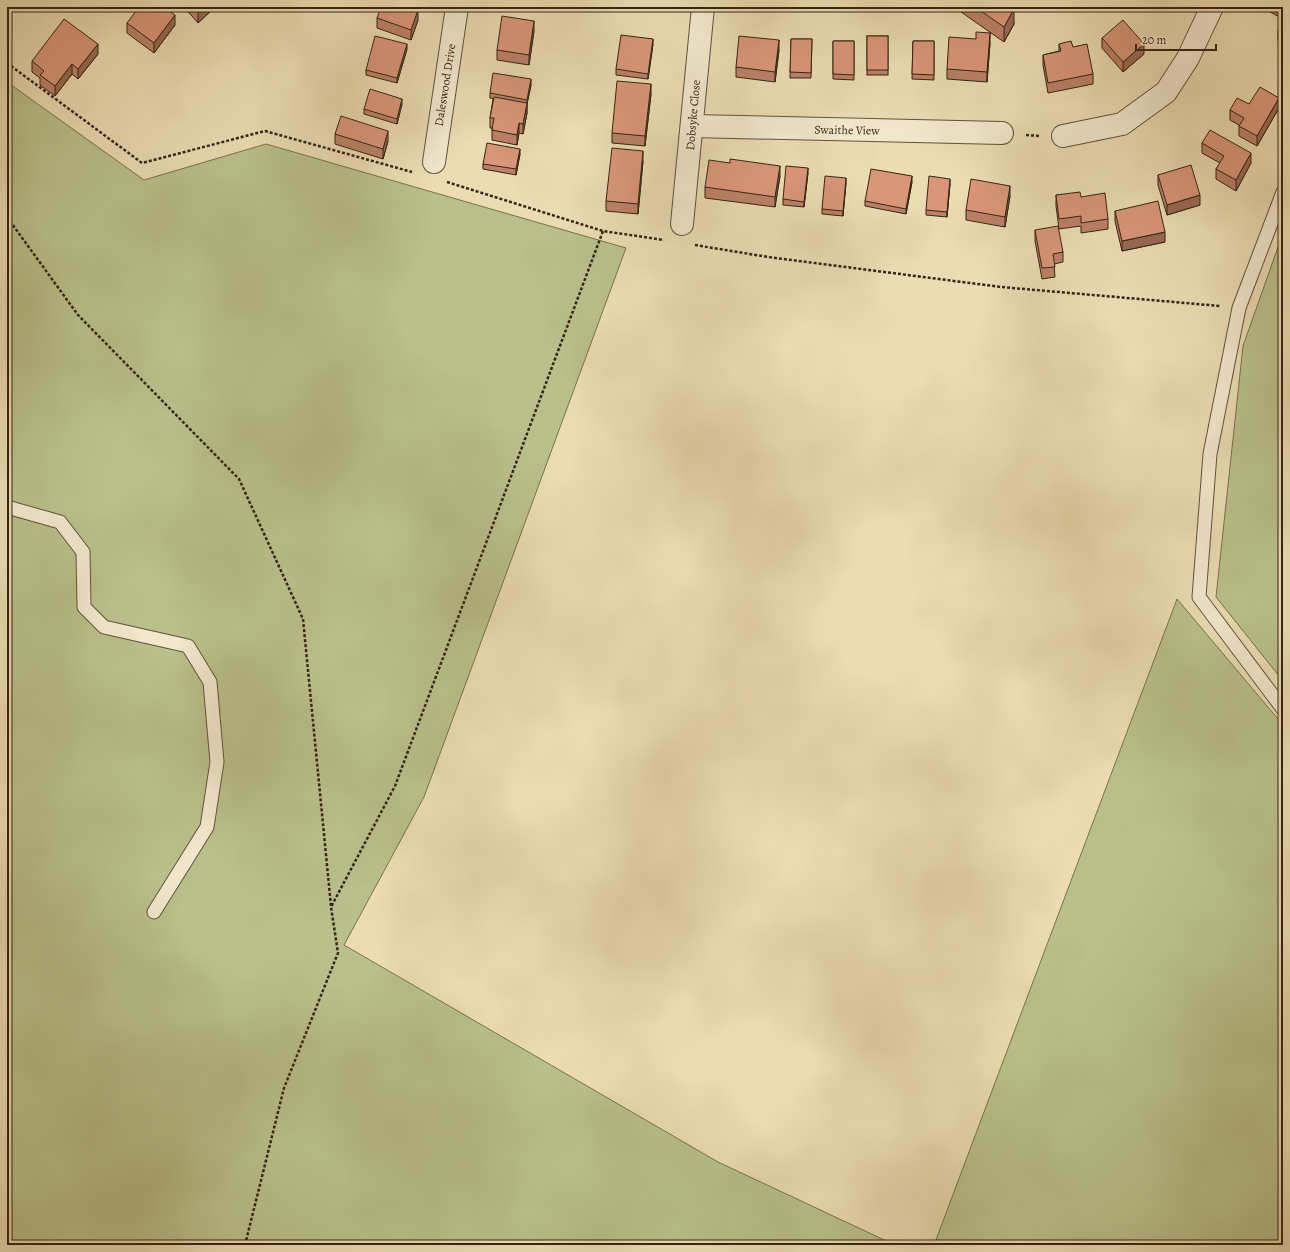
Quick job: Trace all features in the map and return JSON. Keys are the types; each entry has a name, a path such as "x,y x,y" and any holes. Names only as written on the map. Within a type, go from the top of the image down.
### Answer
{"street":[{"name":"Daleswood Drive","path":"434,162 457,7"},
{"name":"Dobsyke Close","path":"682,224 703,7"},
{"path":"1053,136 1122,124 1166,92 1188,58 1212,7"},
{"name":"Swaithe View","path":"692,126 1002,133"}],"lane":[{"path":"1283,192 1239,308 1210,454 1200,597 1283,709"},
{"path":"7,507 60,522 83,552 84,608 104,627 188,646 210,682 217,762 207,826 154,912"}],"path":[{"path":"7,63 142,163 265,131 414,173"},
{"path":"1025,135 1053,136"},
{"path":"444,181 602,230 665,241"},
{"path":"7,217 78,315 239,479 303,619 331,907 338,953 284,1088 244,1245"},
{"path":"331,907 395,786 602,230"},
{"path":"688,244 768,257 1001,287 1239,308"}],"green space":[{"path":"7,82 144,180 266,144 626,248 424,797 344,945 718,1162 895,1245 7,1245"},
{"path":"1283,233 1283,681 1216,597 1243,346"},
{"path":"1177,599 1283,725 1283,1245 934,1245"}],"building":[{"path":"139,7 164,7 175,15 154,43 127,23"},
{"path":"193,7 204,7 198,12"},
{"path":"381,7 411,7 418,10 411,30 377,18"},
{"path":"975,7 1011,7 1014,9 1004,27"},
{"path":"502,16 534,21 529,55 497,50"},
{"path":"64,19 98,44 78,69 72,64 55,86 40,75 44,71 32,61"},
{"path":"1123,20 1144,44 1123,62 1102,38"},
{"path":"1283,21 1283,33 1278,31"},
{"path":"976,32 990,33 987,72 947,69 949,37 976,39"},
{"path":"621,35 653,39 648,74 616,69"},
{"path":"375,36 407,44 397,78 366,70"},
{"path":"739,36 779,40 775,72 736,67"},
{"path":"867,36 888,36 888,70 867,70"},
{"path":"1283,36 1283,44 1279,42"},
{"path":"791,39 812,39 811,73 790,72"},
{"path":"833,41 854,41 854,75 833,74"},
{"path":"913,41 934,41 934,75 912,74"},
{"path":"1071,41 1073,47 1087,44 1093,74 1048,83 1043,55 1061,51 1059,44"},
{"path":"493,73 531,79 527,100 490,93"},
{"path":"617,81 651,84 645,136 612,133"},
{"path":"1260,87 1279,98 1257,136 1239,126 1244,118 1230,110 1237,98 1249,104"},
{"path":"370,89 402,99 397,119 364,109"},
{"path":"494,97 527,103 523,124 519,123 517,135 492,130 494,118 490,118"},
{"path":"341,116 388,131 383,149 335,134"},
{"path":"1210,130 1251,153 1236,180 1216,169 1224,156 1202,143"},
{"path":"487,143 520,149 516,169 483,164"},
{"path":"612,148 643,151 638,204 606,201"},
{"path":"730,159 780,166 775,197 705,187 709,160 730,163"},
{"path":"1191,165 1200,195 1167,205 1158,175"},
{"path":"786,166 808,168 804,202 783,199"},
{"path":"871,169 912,176 906,209 865,201"},
{"path":"825,176 846,178 843,211 822,209"},
{"path":"929,176 950,179 947,212 926,210"},
{"path":"971,179 1010,186 1005,217 966,210"},
{"path":"1080,192 1081,197 1105,193 1108,219 1081,223 1081,216 1059,219 1056,195"},
{"path":"1158,201 1165,232 1122,241 1115,211"},
{"path":"1058,226 1063,252 1053,254 1055,267 1042,268 1035,230"}]}
